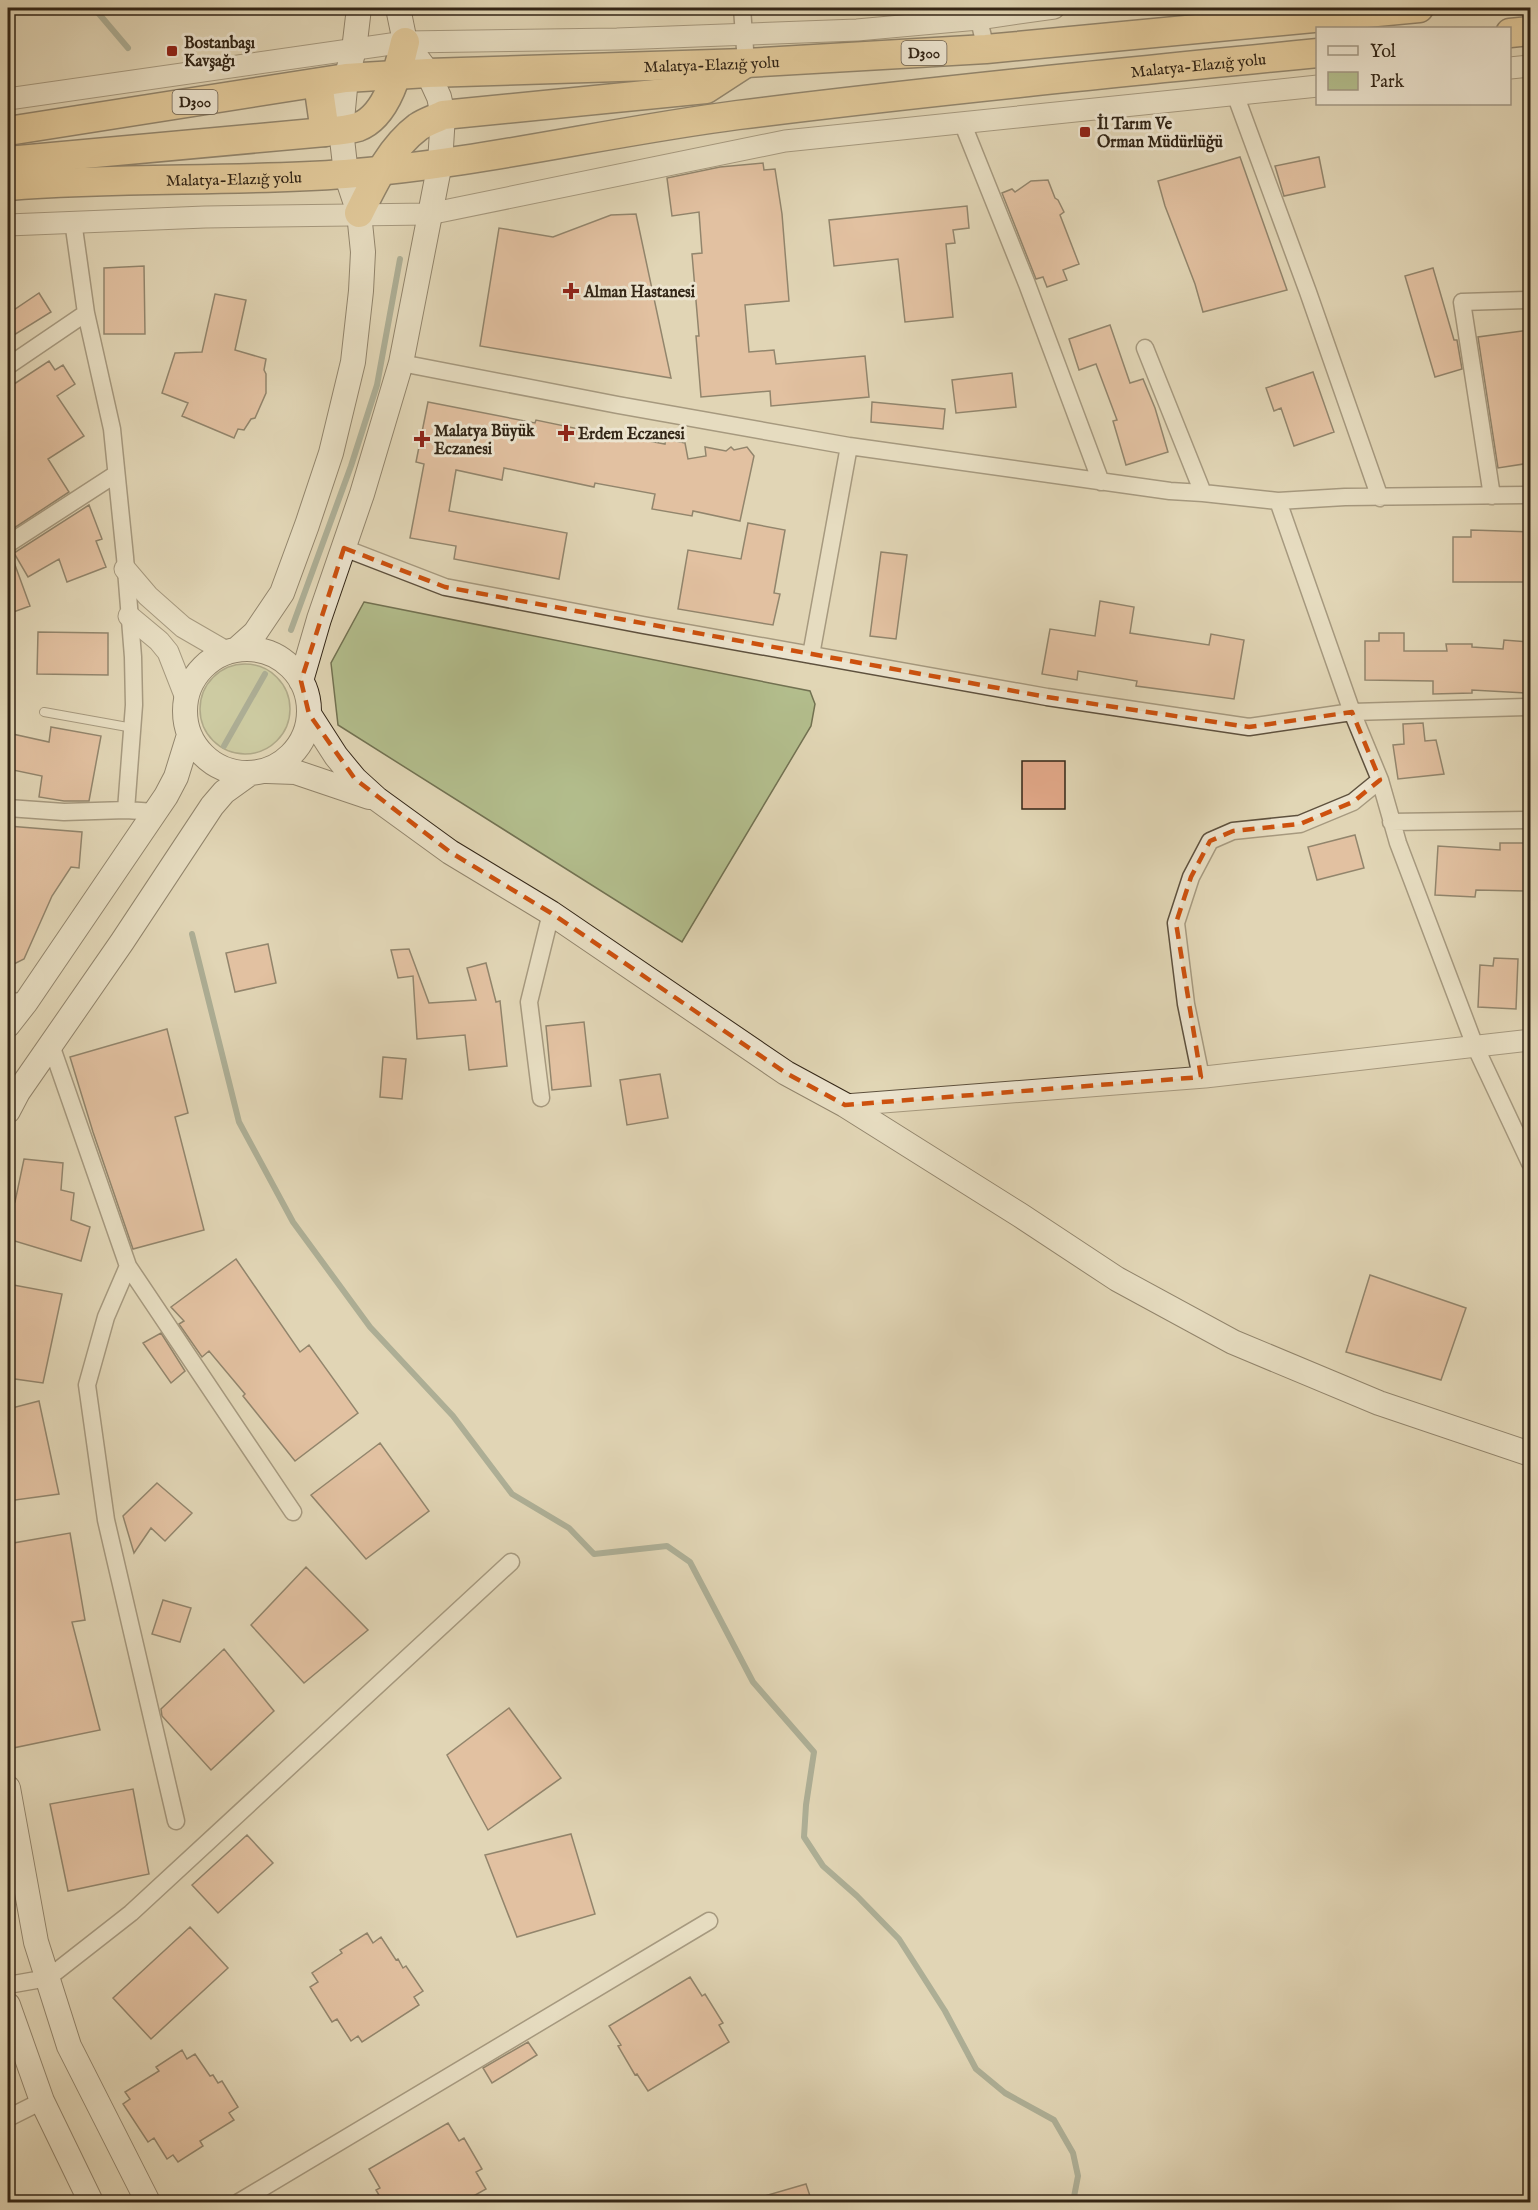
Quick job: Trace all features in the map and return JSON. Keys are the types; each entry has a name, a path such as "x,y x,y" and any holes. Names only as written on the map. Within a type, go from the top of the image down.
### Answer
{"highway":[{"name":"Malatya-Elazığ yolu","path":"8,131 346,78 397,74 746,63 986,49 1419,8"},
{"path":"1511,33 1530,31"},
{"path":"8,162 333,131 360,126 387,99 397,74 405,42"},
{"name":"Malatya-Elazığ yolu","path":"8,186 66,181 215,180 346,174 450,162 735,116 1054,79 1316,52"},
{"path":"359,213 390,156 418,127 449,114 706,89 746,63"},
{"path":"318,82 333,131"},
{"path":"449,114 450,162"}],"main road":[{"path":"359,8 354,50 333,131 359,213 363,252 361,291 352,362 331,453 282,593 262,624 232,651 211,661 200,670 192,681 186,698 184,717 189,735 199,751 213,764 230,772 295,772 377,800"},
{"path":"398,8 405,42 428,73 449,114"},
{"path":"301,681 401,363 417,289 429,214 450,162"},
{"path":"8,1111 18,1092 212,807 224,792 258,772 284,762 297,749 306,732 309,714 308,700 301,681 288,665 276,657 250,649 232,651"},
{"path":"309,714 336,756 355,779 377,800 450,852 551,913 786,1073 845,1105 1118,1279 1233,1342 1378,1403 1530,1454"},
{"path":"8,1025 17,1001 155,812 176,777 189,735"},
{"path":"8,1788 36,1941 69,2046 148,2202"},
{"path":"8,2005 42,2102 91,2202"}],"street":[{"path":"742,8 746,63"},
{"path":"8,99 405,42 616,39 857,30 977,13 1054,8"},
{"path":"1201,28 1304,8"},
{"path":"977,13 986,49"},
{"path":"1511,68 1530,66"},
{"path":"8,225 226,216 429,214 785,141 1316,86"},
{"path":"1235,94 1308,292 1380,498"},
{"path":"962,122 1027,284 1101,482"},
{"path":"74,222 86,314 112,429 133,657 133,728 126,810"},
{"path":"1492,496 1462,302 1530,300"},
{"path":"8,366 86,314"},
{"path":"1145,348 1203,493"},
{"path":"401,363 849,446 1170,491 1278,501 1345,497 1530,495"},
{"path":"811,655 849,446"},
{"path":"8,544 116,474"},
{"path":"1278,501 1352,712 1380,780 1391,822 1475,1046 1530,1163"},
{"path":"344,548 445,587 1047,697 1249,727 1352,712 1530,707"},
{"path":"125,569 167,614 183,627 232,651"},
{"path":"129,616 159,640 168,652 186,698"},
{"path":"1201,1077 1186,1004 1176,923 1191,877 1210,842 1233,831 1300,824 1353,802 1380,780"},
{"path":"8,808 64,812 126,810 155,812"},
{"path":"1391,822 1530,820"},
{"path":"541,1098 529,1002 551,913"},
{"path":"845,1105 1201,1077 1530,1040"},
{"path":"51,1045 128,1266 293,1512"},
{"path":"128,1266 106,1317 87,1385 106,1520 176,1821"},
{"path":"8,1985 48,1978 131,1913 511,1562"},
{"path":"239,2202 709,1921"},
{"path":"8,2118 42,2102"}],"lane":[{"path":"44,712 133,728"}],"highlighted area":[{"path":"344,548 445,587 1047,697 1249,727 1352,712 1380,780 1353,802 1300,824 1233,831 1210,841 1191,877 1176,923 1201,1077 845,1105 786,1073 551,913 450,852 355,779 309,714 301,681"}],"green space":[{"path":"364,602 810,691 815,704 811,726 682,942 338,725 331,663"},
{"path":"245,664 262,667 277,677 287,692 290,709 287,726 277,741 262,751 245,754 228,751 213,741 203,726 200,709 203,692 213,677 228,667"}],"building":[{"path":"1240,157 1287,290 1203,312 1158,181"},
{"path":"1319,157 1325,187 1284,196 1275,166"},
{"path":"763,163 764,170 775,169 782,214 789,301 745,305 749,352 774,350 776,364 865,356 869,397 771,406 770,391 701,397 696,336 699,336 692,254 702,253 699,212 672,216 667,178 720,167"},
{"path":"1048,180 1064,212 1060,215 1079,264 1063,270 1067,280 1047,287 1043,277 1036,279 1002,193 1012,189 1015,192 1031,181"},
{"path":"967,206 969,228 953,230 955,243 946,244 953,317 905,322 898,259 834,266 829,220"},
{"name":"Alman Hastanesi","path":"636,214 671,378 480,346 499,228 553,237 611,215"},
{"path":"144,266 145,334 104,334 104,268"},
{"path":"1433,268 1454,340 1457,340 1462,369 1435,377 1405,276"},
{"path":"39,293 51,312 14,335 8,325 8,314"},
{"path":"215,294 246,300 235,350 266,359 264,370 266,393 255,418 251,419 244,430 238,429 234,438 182,416 188,403 162,393 175,353 202,352"},
{"path":"1110,325 1130,383 1143,379 1155,408 1168,452 1126,465 1113,421 1117,420 1096,364 1079,370 1069,339"},
{"path":"1530,330 1530,463 1498,468 1478,337"},
{"path":"49,361 55,370 63,365 75,384 57,396 84,436 48,459 69,492 8,532 8,388"},
{"path":"1313,372 1334,432 1294,446 1281,408 1274,411 1266,388"},
{"path":"1012,373 1016,407 956,413 952,380"},
{"path":"428,402 535,423 536,420 617,437 618,435 665,444 666,439 685,443 688,459 706,456 705,447 726,451 731,447 734,450 747,447 754,456 740,521 693,511 692,516 652,509 655,494 595,483 594,487 504,468 502,480 456,470 449,511 567,533 559,579 454,559 456,546 410,538 424,464 416,462"},
{"path":"872,402 945,409 943,429 871,422"},
{"path":"89,505 102,539 96,541 106,567 67,582 59,559 28,577 14,553"},
{"path":"748,523 785,530 774,593 780,594 773,625 678,609 688,550 741,559"},
{"path":"1471,530 1530,532 1530,582 1453,582 1453,537 1471,537"},
{"path":"881,552 907,555 896,639 870,636"},
{"path":"8,554 11,554 30,606 8,614"},
{"path":"1100,601 1134,607 1130,633 1209,645 1211,634 1244,640 1234,699 1136,686 1137,681 1078,671 1077,680 1042,674 1050,629 1095,636"},
{"path":"38,632 108,633 108,675 37,674"},
{"path":"1379,633 1404,633 1404,651 1447,651 1446,644 1472,644 1472,647 1503,649 1504,640 1529,642 1526,693 1472,690 1472,693 1433,694 1433,681 1365,680 1365,641 1379,641"},
{"path":"1423,723 1425,741 1436,740 1444,774 1398,779 1393,745 1404,744 1403,724"},
{"path":"51,727 101,736 89,801 64,801 39,797 42,776 8,769 8,733 49,742"},
{"path":"1022,761 1065,761 1065,809 1022,809"},
{"path":"8,826 82,832 79,868 71,867 52,896 24,959 8,967"},
{"path":"1355,835 1364,868 1317,880 1308,847"},
{"path":"1500,843 1530,843 1530,891 1476,890 1475,897 1435,895 1438,846 1500,850"},
{"path":"268,944 276,983 235,992 226,953"},
{"path":"409,949 429,1003 476,1000 467,968 486,963 496,1002 500,1001 507,1066 469,1070 465,1035 417,1039 413,976 398,978 391,950"},
{"path":"1494,958 1518,959 1516,1009 1478,1007 1480,965 1493,966"},
{"path":"584,1022 591,1086 552,1090 546,1026"},
{"path":"167,1029 188,1113 175,1117 204,1230 133,1249 70,1057"},
{"path":"383,1057 406,1059 402,1099 380,1097"},
{"path":"660,1074 668,1118 627,1125 620,1080"},
{"path":"24,1159 63,1163 61,1190 74,1193 71,1220 90,1227 81,1261 8,1239 8,1201 15,1202"},
{"path":"236,1259 300,1352 309,1345 358,1413 295,1461 243,1396 245,1394 209,1351 202,1357 179,1324 184,1321 171,1307"},
{"path":"1370,1275 1466,1308 1441,1380 1346,1352"},
{"path":"8,1284 62,1294 43,1383 8,1378"},
{"path":"161,1333 185,1371 171,1383 143,1343"},
{"path":"39,1401 59,1494 8,1501 8,1409"},
{"path":"380,1443 429,1511 366,1559 311,1495"},
{"path":"157,1483 192,1513 165,1541 151,1528 134,1553 123,1516"},
{"path":"70,1533 85,1620 72,1622 100,1730 13,1748 8,1711 8,1544"},
{"path":"306,1567 368,1630 304,1683 251,1625"},
{"path":"163,1600 191,1608 180,1642 152,1634"},
{"path":"224,1649 274,1711 211,1770 162,1716 161,1709"},
{"path":"509,1708 561,1778 488,1830 447,1755"},
{"path":"133,1789 149,1874 68,1891 50,1804"},
{"path":"571,1834 595,1914 517,1937 485,1855"},
{"path":"247,1835 273,1863 218,1913 192,1885"},
{"path":"190,1927 228,1968 151,2039 113,1998"},
{"path":"367,1933 373,1943 381,1937 396,1960 398,1959 403,1968 406,1966 423,1991 414,1997 419,2005 362,2042 358,2036 351,2041 337,2019 332,2022 310,1987 318,1982 312,1973 342,1953 340,1950"},
{"path":"690,1977 702,1996 705,1994 723,2023 719,2025 729,2042 648,2091 637,2074 635,2075 609,2026"},
{"path":"528,2042 537,2055 492,2083 483,2068"},
{"path":"182,2050 187,2059 195,2054 210,2076 213,2075 218,2083 222,2081 238,2107 229,2113 234,2120 200,2141 203,2146 178,2162 173,2155 167,2159 154,2138 148,2142 123,2104 130,2099 125,2092 159,2071 156,2067"},
{"path":"448,2123 459,2141 464,2138 482,2169 476,2172 486,2189 463,2202 383,2202 376,2190 380,2188 369,2169"},
{"path":"806,2184 812,2202 758,2202 758,2198"}],"waterway":[{"path":"94,8 128,48"},
{"path":"291,630 351,466 377,385 400,259"},
{"path":"224,746 265,674"},
{"path":"192,934 239,1122 293,1222 370,1327 453,1416 512,1494 569,1528 594,1554 667,1546 690,1562 753,1682 814,1752 804,1837 823,1866 857,1896 899,1939 945,2011 976,2069 1005,2093 1054,2120 1073,2153 1078,2176 1073,2202"}],"place":[{"name":"Bostanbaşı Kavşağı","path":"172,51"},
{"name":"İl Tarım Ve Orman Müdürlüğü","path":"1085,132"},
{"name":"Alman Hastanesi","path":"571,291"},
{"name":"Erdem Eczanesi","path":"566,433"},
{"name":"Malatya Büyük Eczanesi","path":"422,439"}]}
